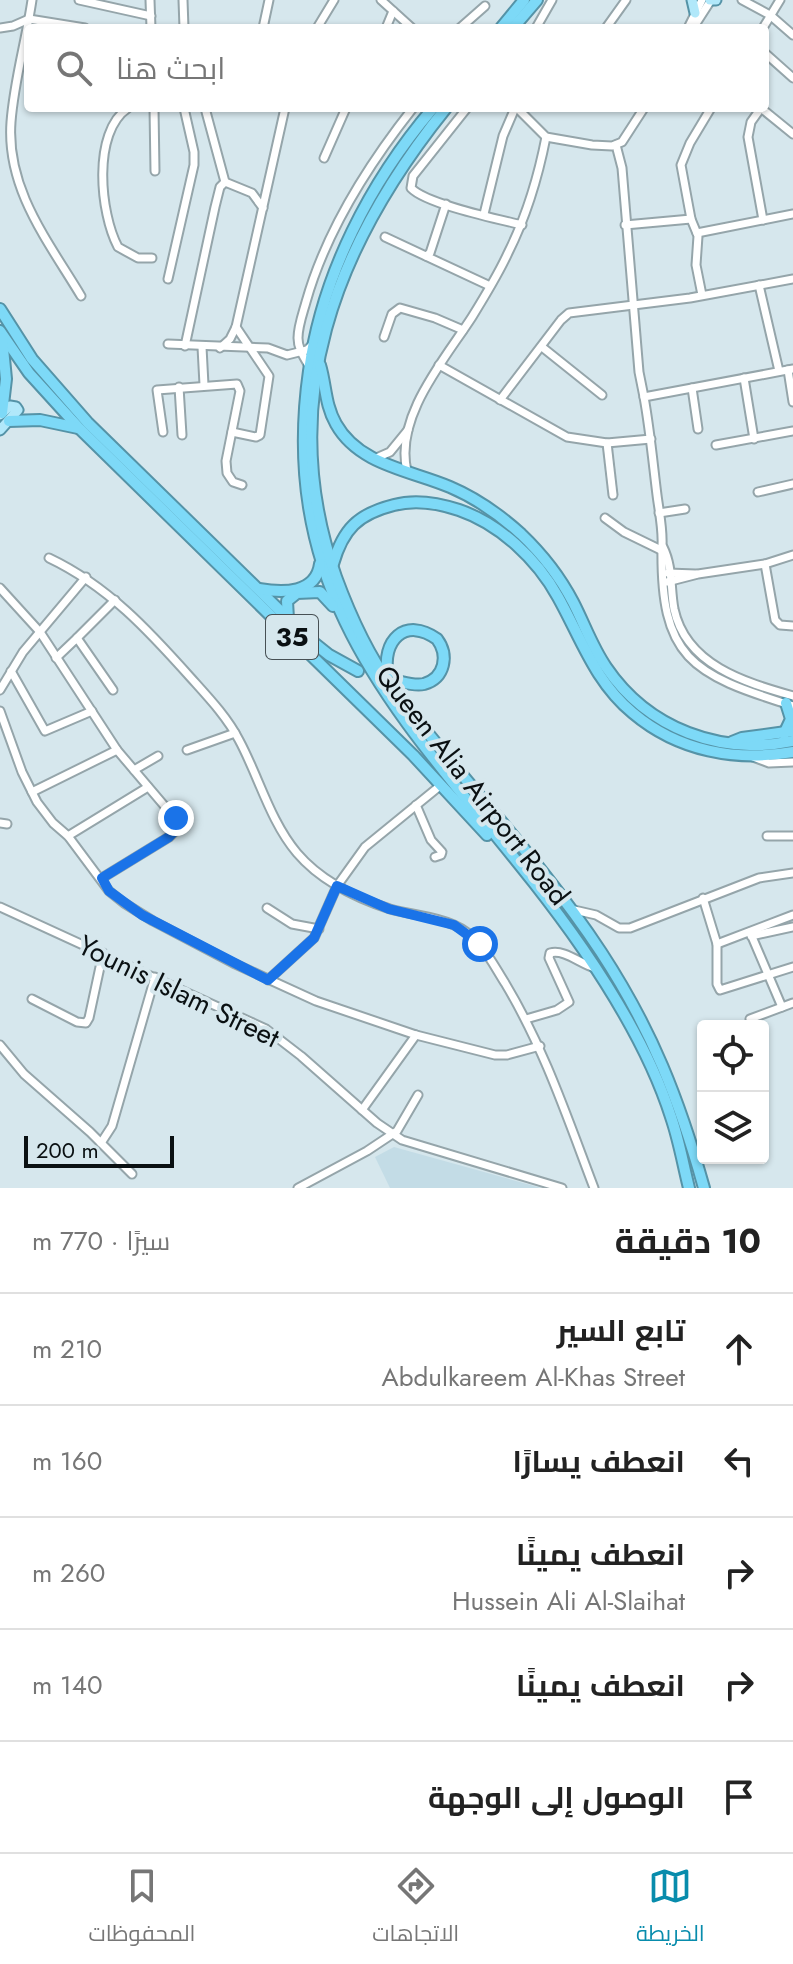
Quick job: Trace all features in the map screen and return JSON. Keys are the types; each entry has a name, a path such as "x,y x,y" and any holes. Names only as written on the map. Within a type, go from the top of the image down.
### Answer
{"highway":[{"path":"504,24 524,0"},
{"path":"516,24 537,0"},
{"name":"Queen Alia Airport Road","path":"430,112 379,185 354,229 328,289 314,343 312,409 312,462 321,524 345,614 393,683 570,909 581,917 624,988 655,1044 682,1112 704,1188"},
{"name":"Queen Alia Airport Road","path":"443,112 392,183 357,243 331,308 314,363 304,417 304,460 309,505 321,559 345,614 394,707 551,904 585,960 597,969 628,1021 662,1094 688,1182"},
{"name":"35","path":"0,309 32,359 72,406 288,619 324,652 358,671"},
{"path":"0,331 6,367 4,416 79,428"},
{"name":"35","path":"0,331 29,373 79,428 367,710 472,821 504,848"},
{"path":"314,363 334,421 350,443 373,459 450,487 479,503 529,542 559,577 610,682 661,720 697,737 729,744 764,745 793,741"},
{"path":"332,566 346,532 361,518 381,508 406,502 424,502 455,508 475,516 509,539 541,572 559,599 584,650 631,712 667,736 704,750 751,756 793,752"},
{"path":"257,589 281,592 309,585 317,577 321,559"},
{"path":"288,619 286,606 289,597 312,591 326,597 345,614"},
{"path":"411,631 423,631 433,636 443,649 444,662 439,673 425,684 393,683 386,658 394,639 411,631"},
{"path":"729,744 742,738 788,732 791,702"}],"main road":[{"path":"692,0 695,13"},
{"path":"0,430 4,416"}],"street":[{"path":"28,24 32,0"},
{"path":"79,0 151,16"},
{"path":"150,0 151,24"},
{"path":"183,0 184,24"},
{"path":"264,24 269,0"},
{"path":"319,24 334,0"},
{"path":"381,0 408,24"},
{"path":"538,24 552,0"},
{"path":"609,24 626,0"},
{"path":"692,24 702,0"},
{"path":"694,24 712,0"},
{"path":"765,24 780,0"},
{"path":"743,1 770,15 793,35"},
{"path":"465,24 485,6"},
{"path":"388,24 393,11"},
{"path":"0,28 29,19 60,24"},
{"path":"24,47 11,121 12,157 34,221 81,296"},
{"path":"769,57 793,78"},
{"path":"124,112 111,127 103,156 111,223 116,243 122,251 138,258 152,258"},
{"path":"154,112 155,171"},
{"path":"168,279 194,165 185,112"},
{"path":"206,112 225,182"},
{"path":"220,348 230,339 236,327 284,112"},
{"path":"324,158 344,112"},
{"path":"314,363 300,352 298,339 312,282 325,250 376,157 410,112"},
{"path":"464,112 411,181 413,192 522,225"},
{"path":"484,214 503,136 514,112"},
{"path":"520,112 546,137 592,145 619,143"},
{"path":"641,112 619,143 639,372 651,439 670,626 689,657 725,683 791,702"},
{"path":"702,295 696,265 697,233 691,219 682,173 683,158 709,112"},
{"path":"758,112 751,122 748,137 763,220"},
{"path":"766,112 793,134"},
{"path":"407,471 408,430 421,396 490,286 522,225 538,181 546,137"},
{"path":"247,191 270,178"},
{"path":"225,182 254,195 263,208"},
{"path":"185,346 212,216 219,190 225,182"},
{"path":"426,256 430,253 446,204"},
{"path":"697,233 793,214"},
{"path":"625,225 691,219"},
{"path":"385,237 490,286"},
{"path":"500,400 569,313 793,279"},
{"path":"759,285 787,370 793,402"},
{"path":"384,337 392,314 400,308 463,330"},
{"path":"232,432 256,437 261,433 269,379 260,360 236,327"},
{"path":"168,344 271,349 287,355 307,350 314,343"},
{"path":"202,347 204,385"},
{"path":"542,347 602,395"},
{"path":"439,365 567,437 607,443 651,439"},
{"path":"644,397 787,370"},
{"path":"744,378 754,439"},
{"path":"163,432 156,391 233,383 239,386 226,470 233,482 242,485"},
{"path":"179,387 182,435"},
{"path":"692,388 698,429"},
{"path":"373,459 390,452 408,430"},
{"path":"716,445 793,431"},
{"path":"607,443 613,495"},
{"path":"758,492 793,484"},
{"path":"659,513 685,509"},
{"path":"605,518 624,532 663,549"},
{"path":"666,578 765,564 793,555"},
{"path":"49,558 86,577 115,600 150,632 212,701 235,733 288,840 311,867 337,886 389,909 440,920 467,933 486,953 540,1046 594,1188"},
{"path":"765,564 775,620 780,625 793,626"},
{"path":"0,690 40,632 86,577"},
{"path":"0,588 40,632 117,750 176,818 178,828 165,840 102,878"},
{"path":"0,603 8,595"},
{"path":"56,658 115,600"},
{"path":"77,638 113,690"},
{"path":"11,671 45,731 92,711"},
{"path":"0,711 32,792 53,823 68,836 109,891 142,915 268,980 328,1006 416,1035 495,1055 540,1046"},
{"path":"187,750 235,733"},
{"path":"32,792 117,750"},
{"path":"134,770 158,756"},
{"path":"751,756 769,763 793,762"},
{"path":"268,980 311,941 337,886 366,845 441,785"},
{"path":"68,836 148,787"},
{"path":"416,805 431,840 442,852 435,857"},
{"path":"767,836 793,836"},
{"path":"581,917 626,929 765,876 793,873"},
{"path":"703,898 717,944 719,989 793,967"},
{"name":"Younis Islam Street","path":"0,907 266,1029 392,1135 413,1145 562,1188"},
{"path":"267,908 292,924 319,929"},
{"path":"751,934 793,915"},
{"path":"717,944 793,927"},
{"path":"751,934 782,1007"},
{"path":"526,1019 559,1009 569,1002 549,958 550,953 560,951 585,960"},
{"path":"32,999 77,1022 86,1023 103,953"},
{"path":"101,1143 112,1126 155,977"},
{"path":"750,1019 793,1003"},
{"path":"362,1110 416,1035"},
{"path":"0,1045 24,1074 132,1174"},
{"path":"298,1188 392,1135 401,1126 418,1095"},
{"path":"683,1188 688,1182"}],"shaded area":[{"path":"394,1147 541,1188 390,1188 375,1157"}],"route":[{"path":"176,818 179,826 169,837 102,878 109,891 142,915 268,980 314,938 337,886 389,909 454,925 480,944"}]}
